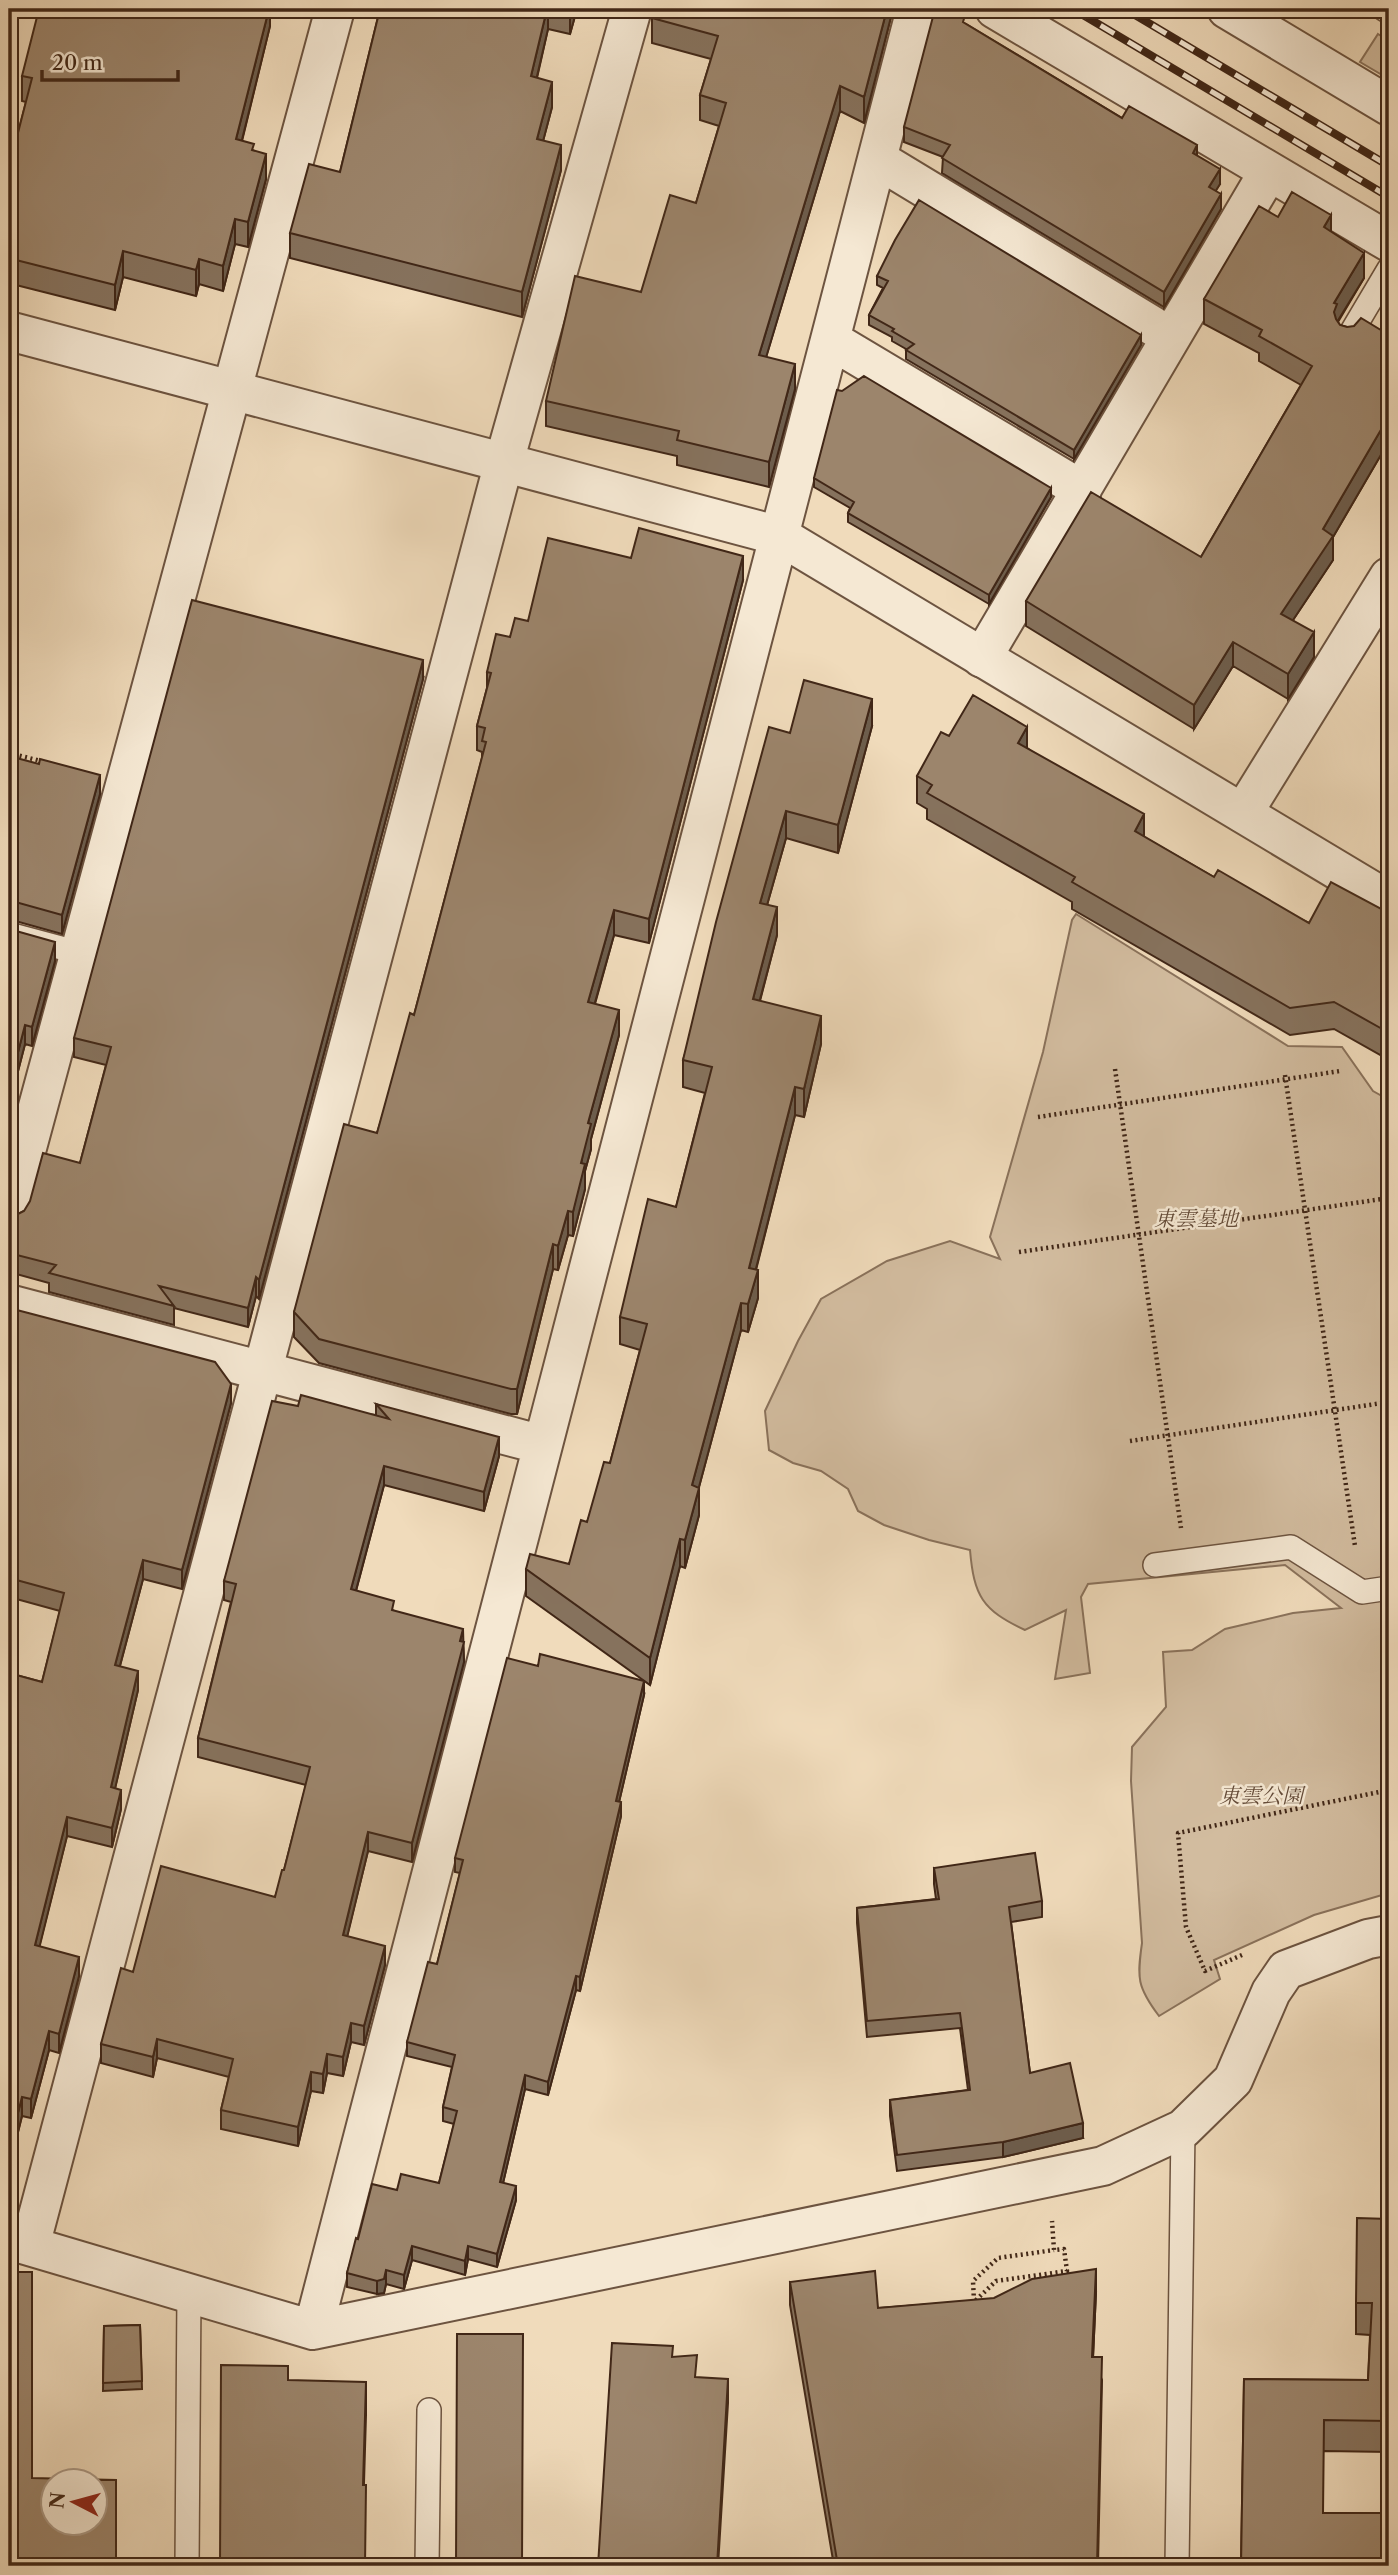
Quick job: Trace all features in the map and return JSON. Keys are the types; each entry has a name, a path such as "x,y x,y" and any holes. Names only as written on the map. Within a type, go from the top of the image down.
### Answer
{"street":[{"path":"9,1214 21,1123 80,953 335,9"},
{"path":"632,9 504,462 263,1372 20,2243 313,2330 1102,2166 1183,2129 1233,2080 1271,1992 1286,1970 1368,1939 1389,1935"},
{"path":"313,2330 916,9"},
{"path":"995,9 1389,242"},
{"path":"1227,9 1389,106"},
{"path":"877,159 1171,337"},
{"path":"982,659 1269,171"},
{"path":"9,331 780,536 1389,901"},
{"path":"831,340 1082,490"},
{"path":"1243,813 1389,577"},
{"path":"9,1304 543,1446"}],"lane":[{"path":"1384,9 1389,12"},
{"path":"1348,338 1389,269"},
{"path":"9,934 80,953"},
{"path":"1155,1565 1291,1547 1362,1592 1389,1588"},
{"path":"1177,2566 1183,2129"},
{"path":"187,2566 189,2292"},
{"path":"427,2566 429,2410"}],"path":[{"path":"9,752 48,763"},
{"path":"1115,1069 1185,1560"},
{"path":"1038,1118 1285,1077 1340,1071"},
{"path":"1285,1077 1362,1592"},
{"path":"1018,1252 1389,1198"},
{"path":"1130,1441 1389,1402"},
{"path":"1205,1971 1186,1927 1178,1833 1389,1790"},
{"path":"1048,2176 1054,2250"},
{"path":"962,2303 974,2302 996,2281 1067,2271 1064,2249 998,2258 973,2281 974,2302 975,2311"}],"green space":[{"path":"1378,34 1389,41 1389,79 1360,62"},
{"path":"1076,914 1288,1046 1342,1047 1373,1091 1389,1100 1389,1893 1314,1915 1214,1960 1220,1979 1159,2016 1146,1997 1139,1974 1142,1943 1131,1781 1132,1747 1166,1707 1163,1652 1192,1650 1225,1629 1293,1613 1341,1608 1285,1565 1088,1584 1081,1597 1090,1673 1055,1679 1066,1610 1025,1630 999,1616 983,1600 978,1590 970,1550 884,1525 858,1511 848,1489 821,1471 793,1463 769,1450 765,1411 821,1299 887,1261 950,1241 1000,1259 990,1237 1043,1052 1072,920"}],"building":[{"path":"39,9 269,9 236,139 254,144 252,150 266,154 248,222 235,219 223,266 199,259 196,270 123,251 115,285 12,259 11,264 9,263 9,168 32,78 22,76"},
{"path":"380,9 547,9 531,76 552,82 537,139 561,145 522,292 290,233 309,164 340,172"},
{"path":"654,9 887,9 864,97 840,86 759,355 795,364 769,462 677,440 679,431 546,401 575,276 641,292 670,195 696,203 726,103 700,95 718,36 652,18"},
{"path":"935,9 966,12 963,22 1122,118 1129,106 1197,145 1193,153 1220,169 1209,187 1221,194 1164,292 942,158 950,145 904,127"},
{"path":"1292,192 1331,215 1324,227 1364,253 1334,303 1337,304 1334,312 1340,325 1354,326 1361,318 1389,335 1389,416 1323,529 1333,536 1281,614 1314,632 1288,674 1233,642 1194,705 1026,601 1091,492 1201,557 1312,366 1259,336 1262,330 1204,299 1259,206 1278,217"},
{"path":"919,200 1141,335 1074,450 906,350 914,344 869,315 888,281 877,276"},
{"path":"864,376 1051,488 989,595 848,513 854,502 814,478 837,390 842,391"},
{"path":"639,528 743,556 649,919 614,910 588,1002 619,1010 588,1123 591,1124 581,1163 585,1164 573,1212 568,1211 558,1246 553,1244 517,1389 319,1339 294,1312 344,1124 377,1133 410,1013 414,1015 486,742 482,741 485,728 477,726 491,673 487,672 496,634 510,637 515,618 528,621 548,538 631,558"},
{"path":"192,600 423,660 259,1280 256,1277 248,1308 159,1286 174,1306 49,1273 56,1265 9,1253 9,1216 24,1211 30,1201 43,1153 80,1163 111,1047 74,1038"},
{"path":"1389,648 1389,661 1384,658"},
{"path":"804,680 872,699 838,825 786,811 760,903 777,907 753,999 821,1016 804,1089 795,1087 749,1268 758,1270 748,1304 741,1303 692,1485 699,1488 685,1540 680,1539 650,1658 526,1569 530,1554 569,1564 581,1520 587,1522 604,1462 610,1463 647,1324 620,1317 648,1199 676,1207 712,1067 683,1060 716,922 769,727 790,733"},
{"path":"973,695 1027,727 1018,743 1144,814 1135,831 1214,877 1218,870 1309,923 1331,882 1389,913 1389,1021 1384,1030 1334,1002 1290,1008 1072,882 1075,877 927,793 932,785 917,776 941,732 949,736"},
{"path":"9,756 39,764 40,759 100,775 62,915 9,902"},
{"path":"9,929 55,942 32,1027 25,1025 9,1087"},
{"path":"13,1309 215,1362 231,1384 182,1570 143,1560 115,1665 138,1671 111,1787 121,1790 112,1828 67,1817 35,1945 79,1957 59,2034 49,2031 31,2099 22,2097 9,2148 9,1673 42,1682 64,1593 9,1578 9,1313"},
{"path":"301,1395 389,1419 376,1404 499,1437 484,1492 384,1466 351,1589 394,1601 392,1610 463,1629 460,1641 464,1642 412,1843 368,1832 343,1935 385,1946 364,2026 351,2023 343,2057 327,2054 323,2074 311,2072 298,2127 221,2110 233,2059 157,2039 153,2057 101,2044 121,1968 133,1972 161,1866 275,1897 284,1870 310,1767 198,1738 236,1584 224,1581 272,1401 298,1406"},
{"path":"540,1654 644,1681 616,1801 621,1802 580,1977 576,1976 548,2082 525,2075 500,2182 516,2186 497,2254 468,2246 465,2261 412,2246 404,2275 386,2270 384,2279 377,2281 347,2273 372,2184 397,2190 401,2174 439,2183 457,2111 443,2107 455,2055 407,2042 428,1962 437,1964 463,1860 455,1858 507,1658 538,1666"},
{"path":"1035,1853 1042,1901 1009,1907 1030,2073 1070,2063 1083,2123 1003,2142 897,2155 890,2100 970,2090 960,2013 867,2021 857,1908 939,1899 934,1868"},
{"path":"1389,2020 1389,2119 1388,2119"},
{"path":"1357,2218 1389,2219 1389,2421 1324,2420 1323,2513 1389,2513 1389,2566 1241,2566 1244,2379 1368,2380 1372,2303 1356,2303"},
{"path":"1096,2269 1092,2357 1102,2357 1097,2566 838,2566 790,2282 875,2271 878,2308 994,2298 1032,2279"},
{"path":"9,2272 32,2272 32,2478 38,2478 38,2536 108,2536 108,2480 116,2480 116,2566 9,2566"},
{"path":"140,2325 142,2381 103,2383 104,2326"},
{"path":"457,2334 523,2334 522,2566 456,2566"},
{"path":"612,2343 673,2346 672,2357 697,2355 695,2377 728,2379 717,2566 598,2566"},
{"path":"221,2365 288,2366 288,2380 366,2382 363,2485 366,2485 365,2566 220,2566"}],"railway":[{"path":"1073,9 1389,197"},
{"path":"1125,9 1389,166"}],"park label":[{"name":"東雲墓地","path":"1196,1218"},
{"name":"東雲公園","path":"1261,1795"}]}
